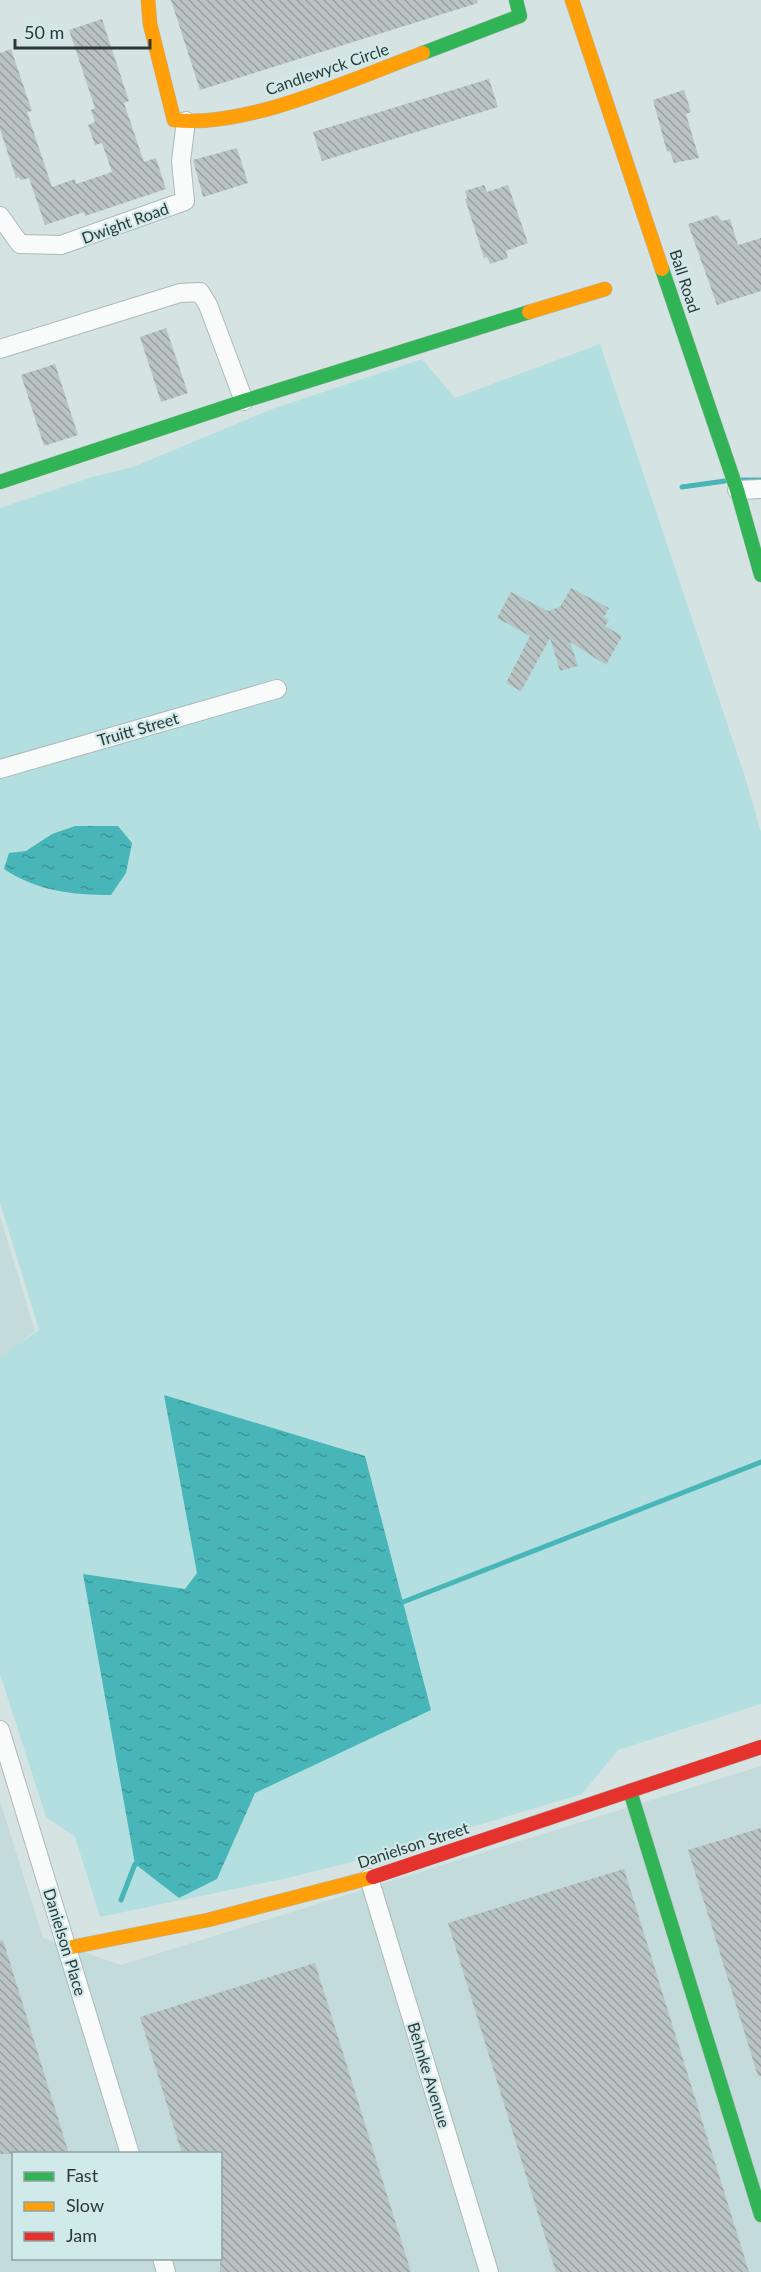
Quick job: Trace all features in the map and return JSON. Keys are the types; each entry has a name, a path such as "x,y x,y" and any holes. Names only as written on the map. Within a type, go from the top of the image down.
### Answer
{"street":[{"path":"148,0 150,24 174,120 186,121"},
{"name":"Candlewyck Circle","path":"186,121 197,123 284,105 520,16 516,0"},
{"name":"Ball Road","path":"572,0 734,482 761,575"},
{"name":"Dwight Road","path":"0,216 20,244 61,245 185,201 180,161 186,121"},
{"path":"0,482 244,401 605,289"},
{"path":"0,349 180,293 200,292 208,305 244,401"},
{"path":"734,482 761,489"},
{"name":"Truitt Street","path":"0,769 277,689"},
{"name":"Danielson Place","path":"0,1730 129,2152"},
{"name":"Danielson Street","path":"67,1948 208,1920 369,1878 761,1747"},
{"path":"630,1791 761,2215"},
{"name":"Behnke Avenue","path":"369,1878 489,2272"}],"shaded area":[{"path":"600,344 745,777 761,832 761,1704 618,1750 582,1794 368,1858 287,1878 100,1917 75,1837 46,1817 0,1674 0,1357 39,1330 0,1203 0,508 89,478 133,467 272,409 422,359 455,398"},
{"path":"0,1216 35,1331 0,1359"},
{"path":"761,1766 761,2272 0,2272 0,1801 43,1938 121,1965"}],"water":[{"path":"75,826 118,826 132,843 126,873 111,895 69,893 42,887 4,869 9,853 26,851 52,834"},
{"path":"164,1395 365,1456 431,1710 255,1793 217,1879 179,1898 135,1864 83,1574 185,1589 197,1573"}],"building":[{"path":"171,0 477,0 478,3 200,90"},
{"path":"102,19 129,101 124,103 144,162 156,158 166,189 85,216 84,212 45,225 29,178 21,180 19,177 16,178 0,129 0,53 11,49 32,111 27,112 52,187 75,179 76,184 112,172 102,143 95,145 88,125 95,122 91,110 95,108 69,30"},
{"path":"489,79 498,107 322,161 313,132"},
{"path":"684,90 691,112 686,114 699,158 674,163 670,151 667,152 653,100"},
{"path":"237,148 248,183 203,197 193,160"},
{"path":"484,185 487,192 508,185 528,243 506,251 508,258 490,264 487,257 484,258 465,199 467,198 465,191"},
{"path":"717,215 722,221 730,219 738,245 761,238 761,291 717,305 688,224"},
{"path":"166,328 188,393 161,402 140,337"},
{"path":"55,364 78,435 44,446 21,375"},
{"path":"571,588 609,608 604,617 609,620 605,626 622,636 606,665 570,642 578,666 560,671 550,638 521,691 506,683 530,636 497,618 511,592 548,611 560,607"},
{"path":"761,1828 761,2076 758,2076 688,1850"},
{"path":"624,1869 749,2272 556,2272 448,1923"},
{"path":"3,1940 68,2152 0,2154 0,1941"},
{"path":"315,1963 411,2272 220,2272 222,2152 181,2152 140,2017"}],"waterway":[{"path":"740,480 761,480"},
{"path":"682,487 725,481"},
{"path":"403,1602 761,1462"},
{"path":"121,1900 135,1864"}],"traffic: fast":[{"path":"423,53 520,16 516,0"},
{"path":"662,269 737,490 761,575"},
{"path":"0,482 244,401 529,312"},
{"path":"630,1791 761,2215"}],"traffic: slow":[{"path":"148,0 150,24 174,120 203,121 234,117 266,109 333,88 423,53"},
{"path":"572,0 662,269"},
{"path":"529,312 605,289"},
{"path":"67,1948 208,1920 373,1877"}],"traffic: jam":[{"path":"373,1877 761,1747"}]}
